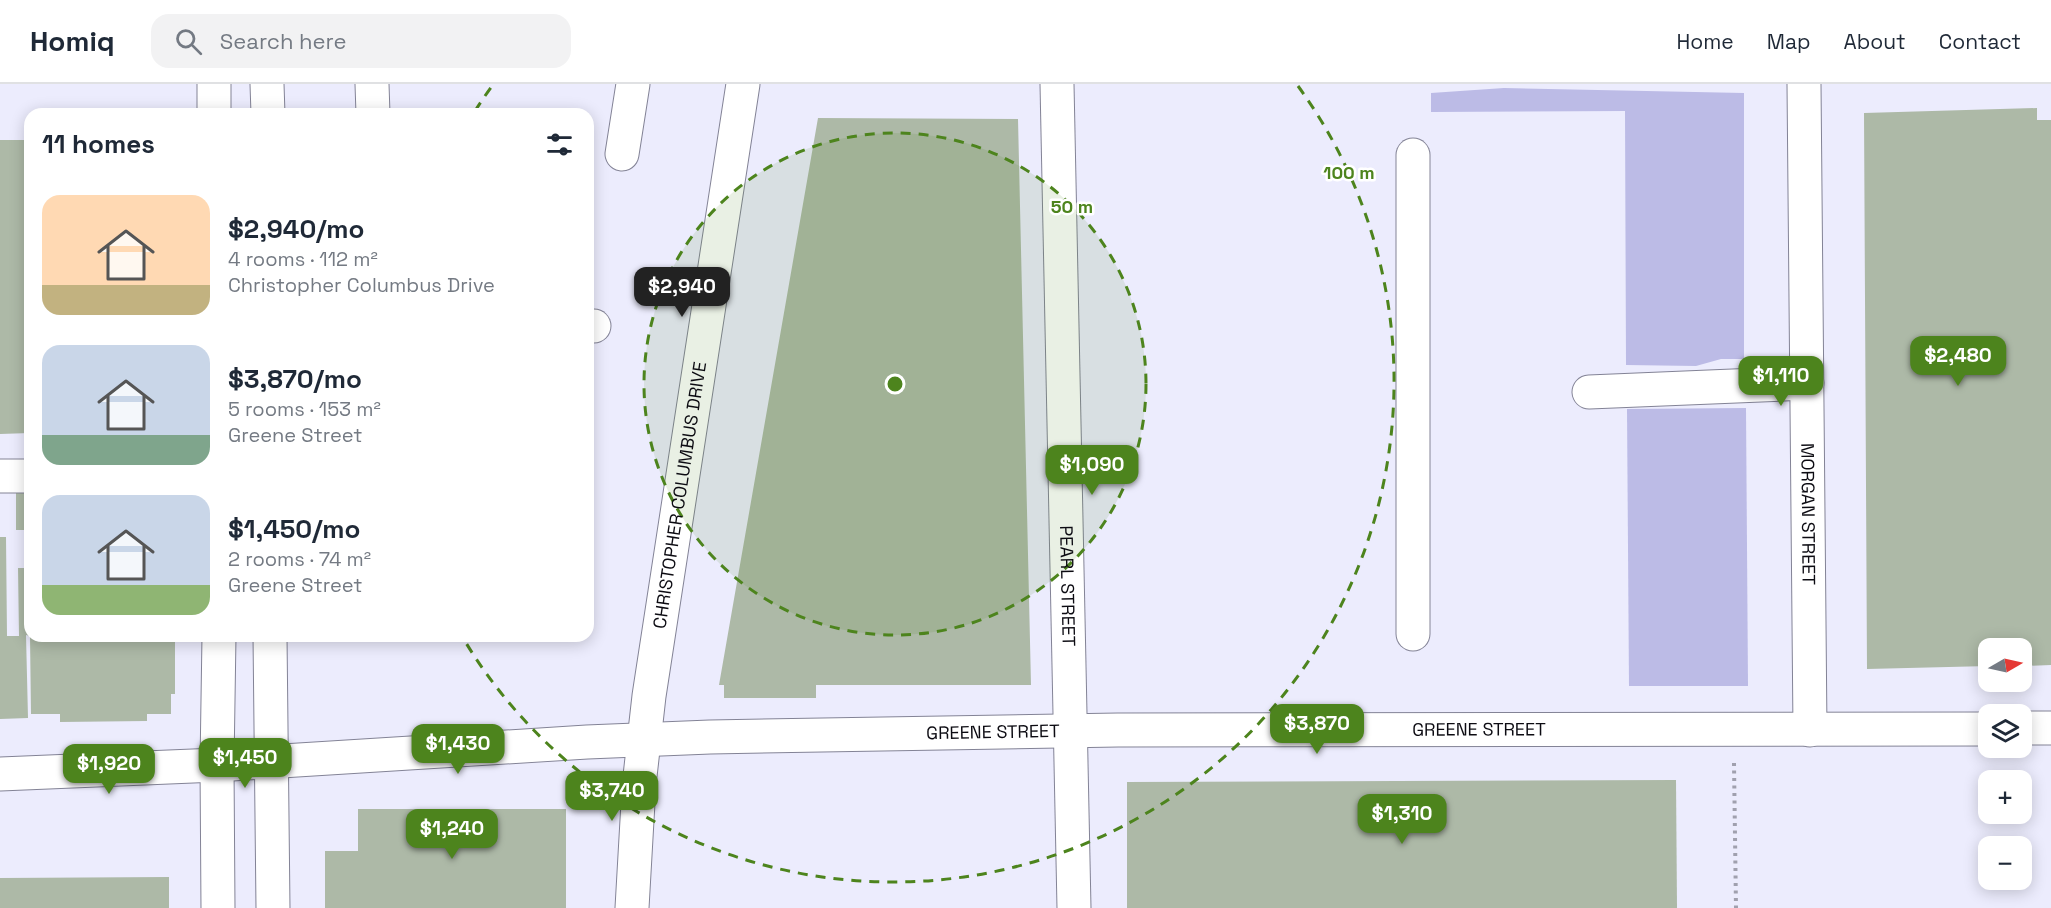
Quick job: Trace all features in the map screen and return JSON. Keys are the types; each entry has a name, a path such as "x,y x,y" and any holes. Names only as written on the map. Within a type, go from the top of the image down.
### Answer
{"street":[{"path":"214,84 214,108"},
{"path":"267,84 268,108"},
{"path":"372,84 373,108"},
{"path":"622,154 633,84"},
{"name":"CHRISTOPHER COLUMBUS DRIVE","path":"632,908 639,785 649,696 743,84"},
{"name":"PEARL STREET","path":"1057,84 1074,908"},
{"name":"MORGAN STREET","path":"1804,84 1810,730"},
{"path":"1413,155 1413,634"},
{"path":"1589,392 1807,383"},
{"path":"0,476 24,476"},
{"path":"218,908 219,642"},
{"path":"270,642 273,908"},
{"path":"2032,728 2051,728"},
{"name":"GREENE STREET","path":"0,774 217,765 587,742 710,737 1072,730 1978,729"}],"path":[{"path":"1734,763 1736,908"}],"shaded area":[{"path":"1504,88 1744,93 1744,359 1721,359 1696,366 1626,365 1625,111 1431,112 1431,93"},
{"path":"1746,408 1748,686 1629,686 1627,409"}],"building":[{"path":"2037,108 2037,120 2051,120 2051,665 2032,666 2032,638 1978,638 1978,666 1867,669 1864,113"},
{"path":"818,118 1018,119 1031,685 816,685 816,698 724,698 724,685 719,685"},
{"path":"0,140 24,140 24,433 0,434"},
{"path":"16,487 24,487 24,530 16,530"},
{"path":"0,537 6,537 7,636 19,636 18,568 24,568 24,642 26,642 28,718 0,719"},
{"path":"30,642 175,642 175,694 171,694 171,714 147,714 147,721 60,722 60,714 31,714"},
{"path":"1676,780 1677,908 1127,908 1127,782"},
{"path":"358,809 566,809 566,908 325,908 325,851 358,851"},
{"path":"169,877 169,908 0,908 0,878"}]}
